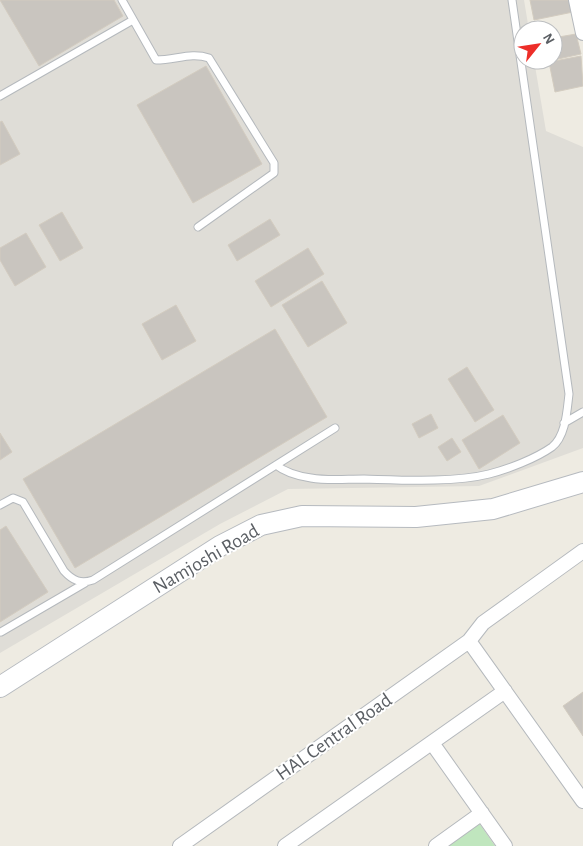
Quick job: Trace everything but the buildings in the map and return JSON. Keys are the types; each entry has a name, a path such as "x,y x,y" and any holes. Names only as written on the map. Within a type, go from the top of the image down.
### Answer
{"main road":[{"name":"Namjoshi Road","path":"0,686 220,546 261,525 302,516 416,516 493,510 583,482"}],"street":[{"path":"576,0 581,15 583,33"},
{"name":"HAL Central Road","path":"180,846 469,641 483,623 583,551"},
{"path":"469,641 583,801"},
{"path":"286,846 506,691"},
{"path":"432,743 505,846"},
{"path":"436,846 482,814"}],"lane":[{"path":"122,0 156,60 172,60 196,54 209,58 274,163 274,174 198,226"},
{"path":"276,465 286,473 312,478 418,480 489,474 553,446 564,423 569,394 512,0"},
{"path":"0,96 133,20"},
{"path":"564,423 583,412"},
{"path":"1,632 85,582 93,580 335,428"},
{"path":"0,505 13,498 23,502 64,571 70,578 85,582"}],"shaded area":[{"path":"0,0 524,0 527,20 513,20 513,70 536,70 546,131 583,147 583,448 479,486 288,489 220,524 0,653"}],"green space":[{"path":"479,823 495,846 446,846"}]}
